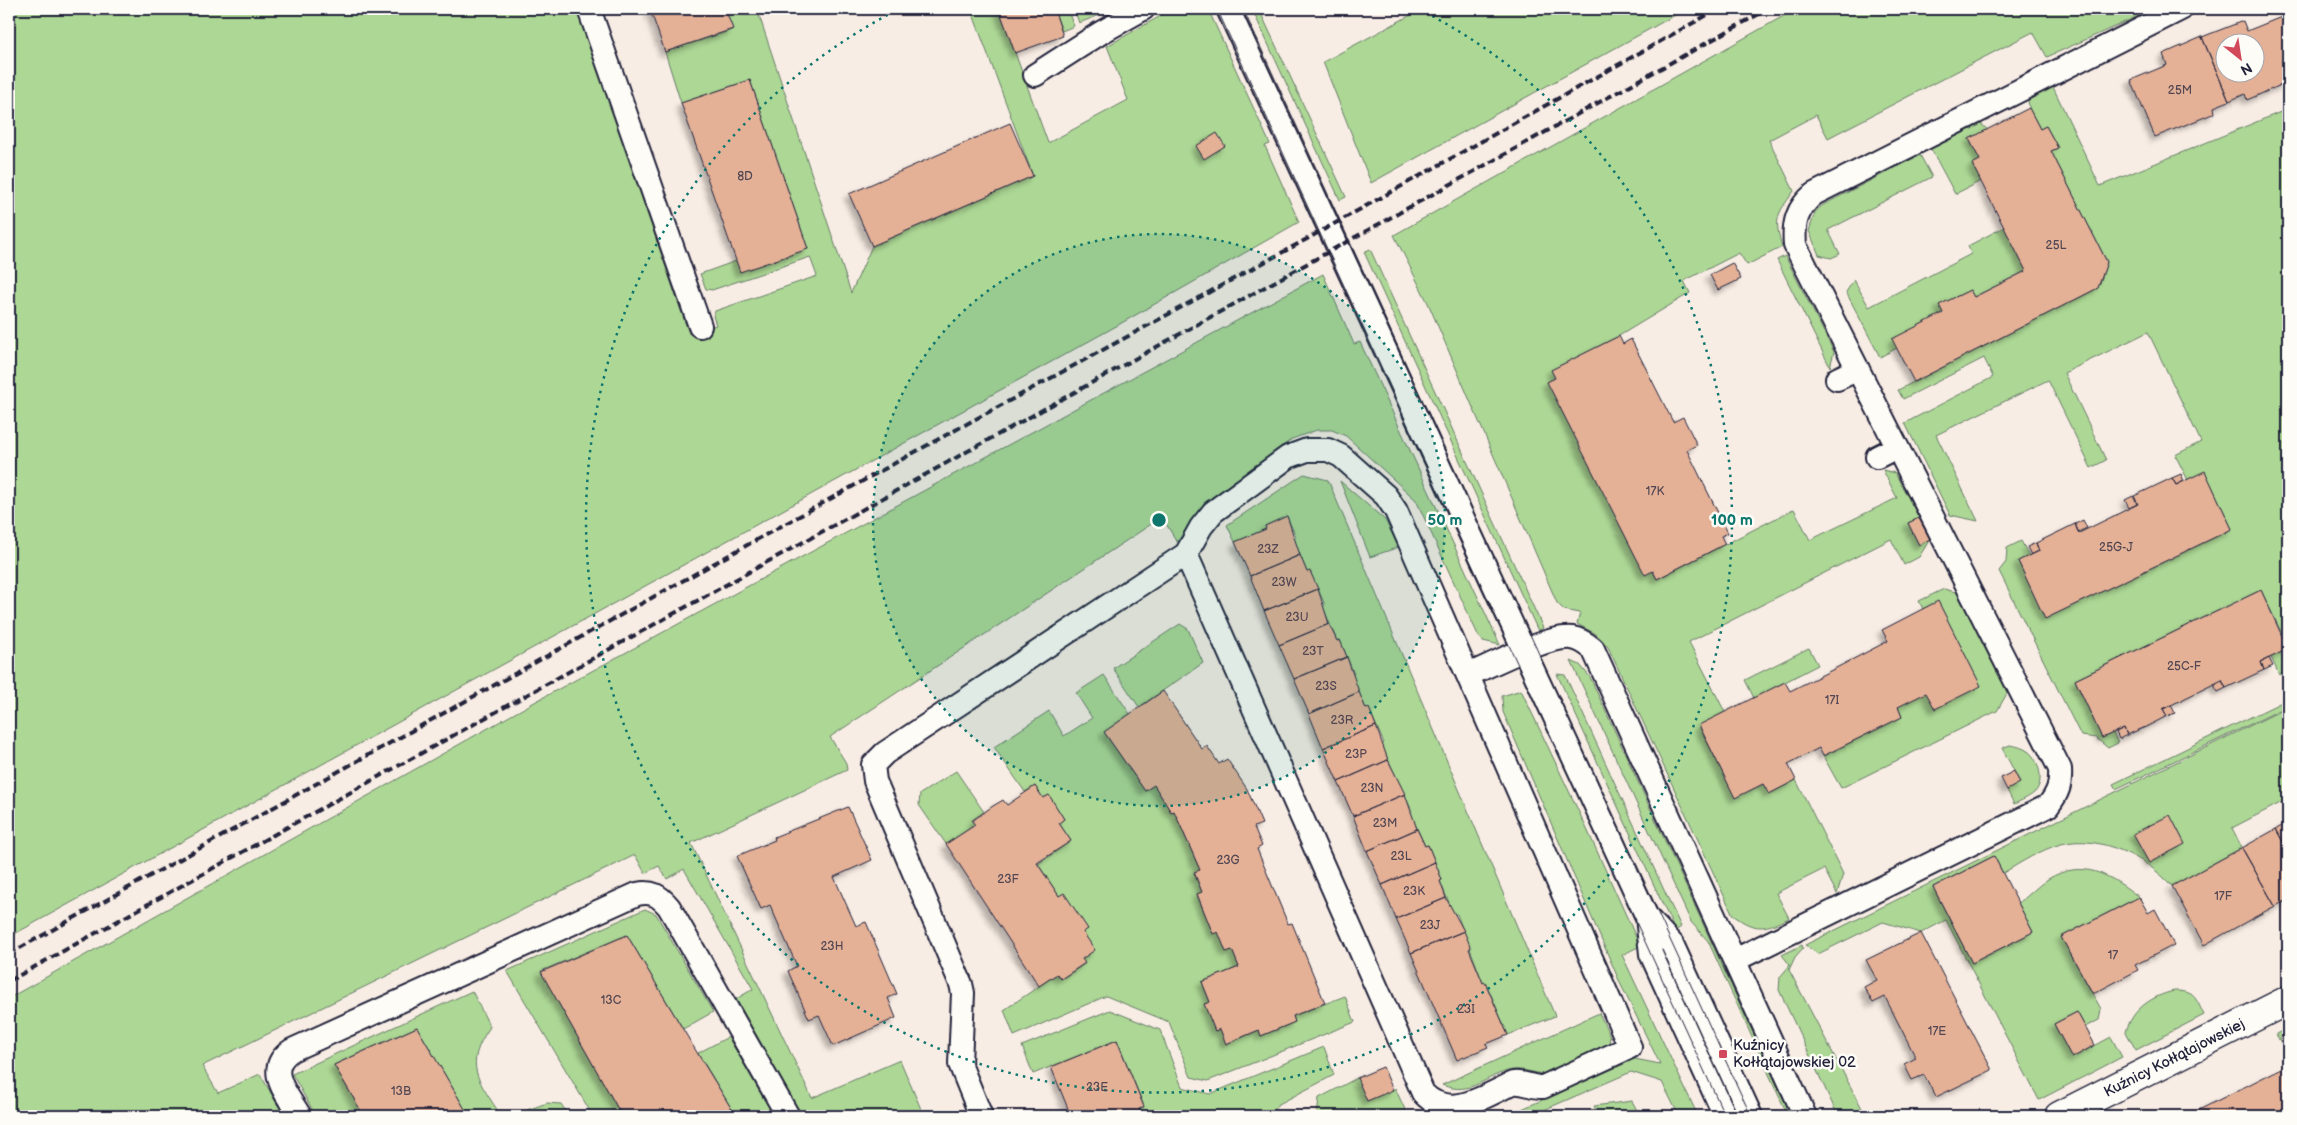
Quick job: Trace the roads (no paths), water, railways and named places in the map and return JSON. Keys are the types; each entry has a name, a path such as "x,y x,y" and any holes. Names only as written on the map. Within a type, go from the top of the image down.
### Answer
{"street":[{"name":"Kuźnicy Kołłątajowskiej","path":"2058,1116 2288,1000"}],"lane":[{"path":"589,9 700,326"},
{"path":"1035,75 1102,32 1143,9"},
{"path":"1228,9 1647,917 1672,944 1751,1116"},
{"path":"1735,960 2048,806 2057,795 2061,782 2060,769 1795,245 1796,219 1805,201 1814,194 2181,9"},
{"path":"1837,379 1858,369"},
{"path":"1876,457 1897,447"},
{"path":"981,1116 960,1064 963,993 875,781 873,765 885,753 1186,554 1200,527 1213,512 1288,457 1314,449 1335,453 1348,462 1391,503 1630,1046 1543,1087 1531,1087 1524,1083 1513,1083 1469,1103 1448,1106 1436,1103 1427,1097 1416,1079 1186,554"},
{"path":"1468,675 1551,641 1571,638 1581,640 1593,649 1805,1116"},
{"path":"300,1116 281,1085 278,1075 278,1065 283,1056 292,1050 637,894 646,892 655,894 669,907 788,1116"},
{"path":"1647,917 1651,954 1725,1116"}],"tram line":[{"path":"1217,9 1725,1116"},
{"path":"1243,9 1751,1116"}],"railway":[{"path":"9,954 915,452 1307,239 1718,9"},
{"path":"9,981 1768,9"}],"place":[{"name":"Kuźnicy Kołłątajowskiej 02","path":"1723,1054"}]}
